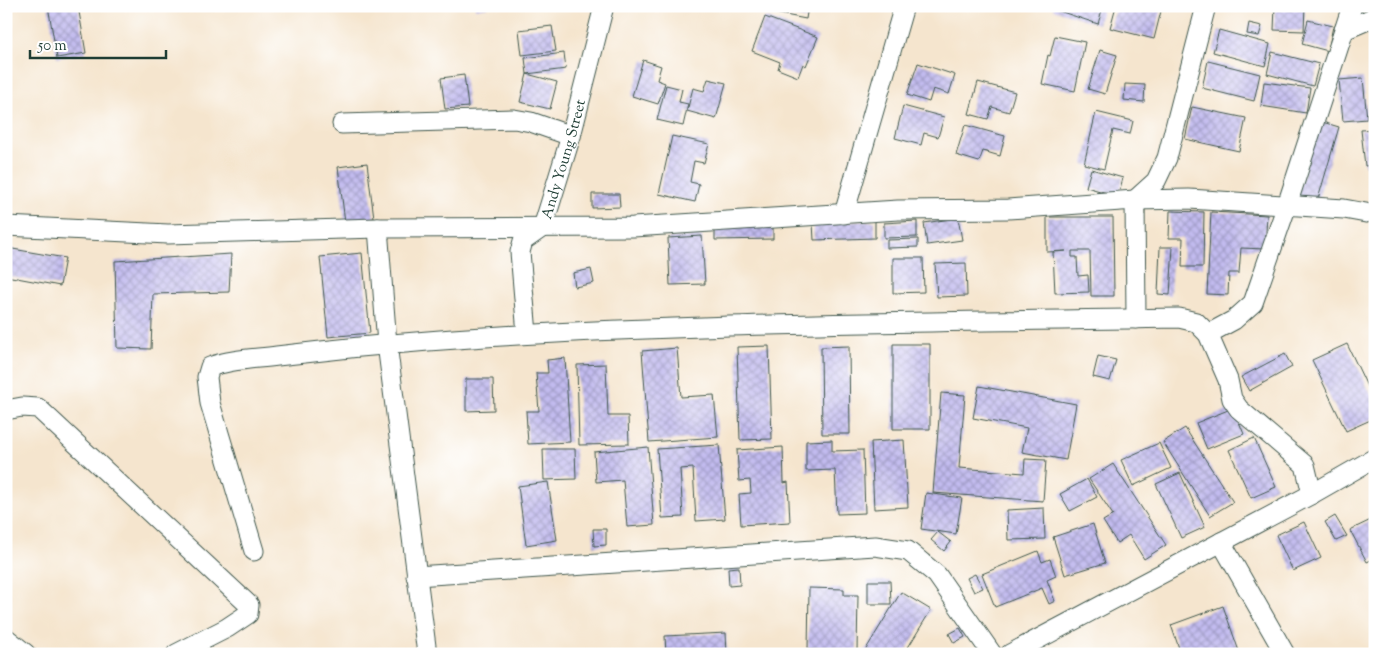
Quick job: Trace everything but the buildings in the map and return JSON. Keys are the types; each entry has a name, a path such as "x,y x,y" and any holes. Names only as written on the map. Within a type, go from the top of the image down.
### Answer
{"street":[{"name":"Andy Young Street","path":"527,334 520,252 523,241 543,227 571,136 604,6"},
{"path":"844,214 904,6"},
{"path":"1136,319 1135,200 1156,181 1168,158 1206,6"},
{"path":"1208,334 1234,320 1253,303 1352,6"},
{"path":"1344,30 1375,17"},
{"path":"342,124 514,119 531,122 571,136"},
{"path":"6,226 168,234 378,228 633,227 898,210 1008,209 1135,200 1189,199 1344,209 1366,213"},
{"path":"378,228 387,344 427,654"},
{"path":"254,551 210,403 207,377 210,368 221,363 387,344 527,334 860,323 1179,318 1196,322 1208,334 1228,380 1232,399 1239,409 1305,465 1312,494"},
{"path":"6,410 22,407 38,408 249,605 248,614 227,628 176,654"},
{"path":"1010,654 1312,494 1375,458"},
{"path":"1221,542 1285,654"},
{"path":"416,576 875,546 908,551 937,575 992,654"},
{"path":"6,638 26,654"}]}
